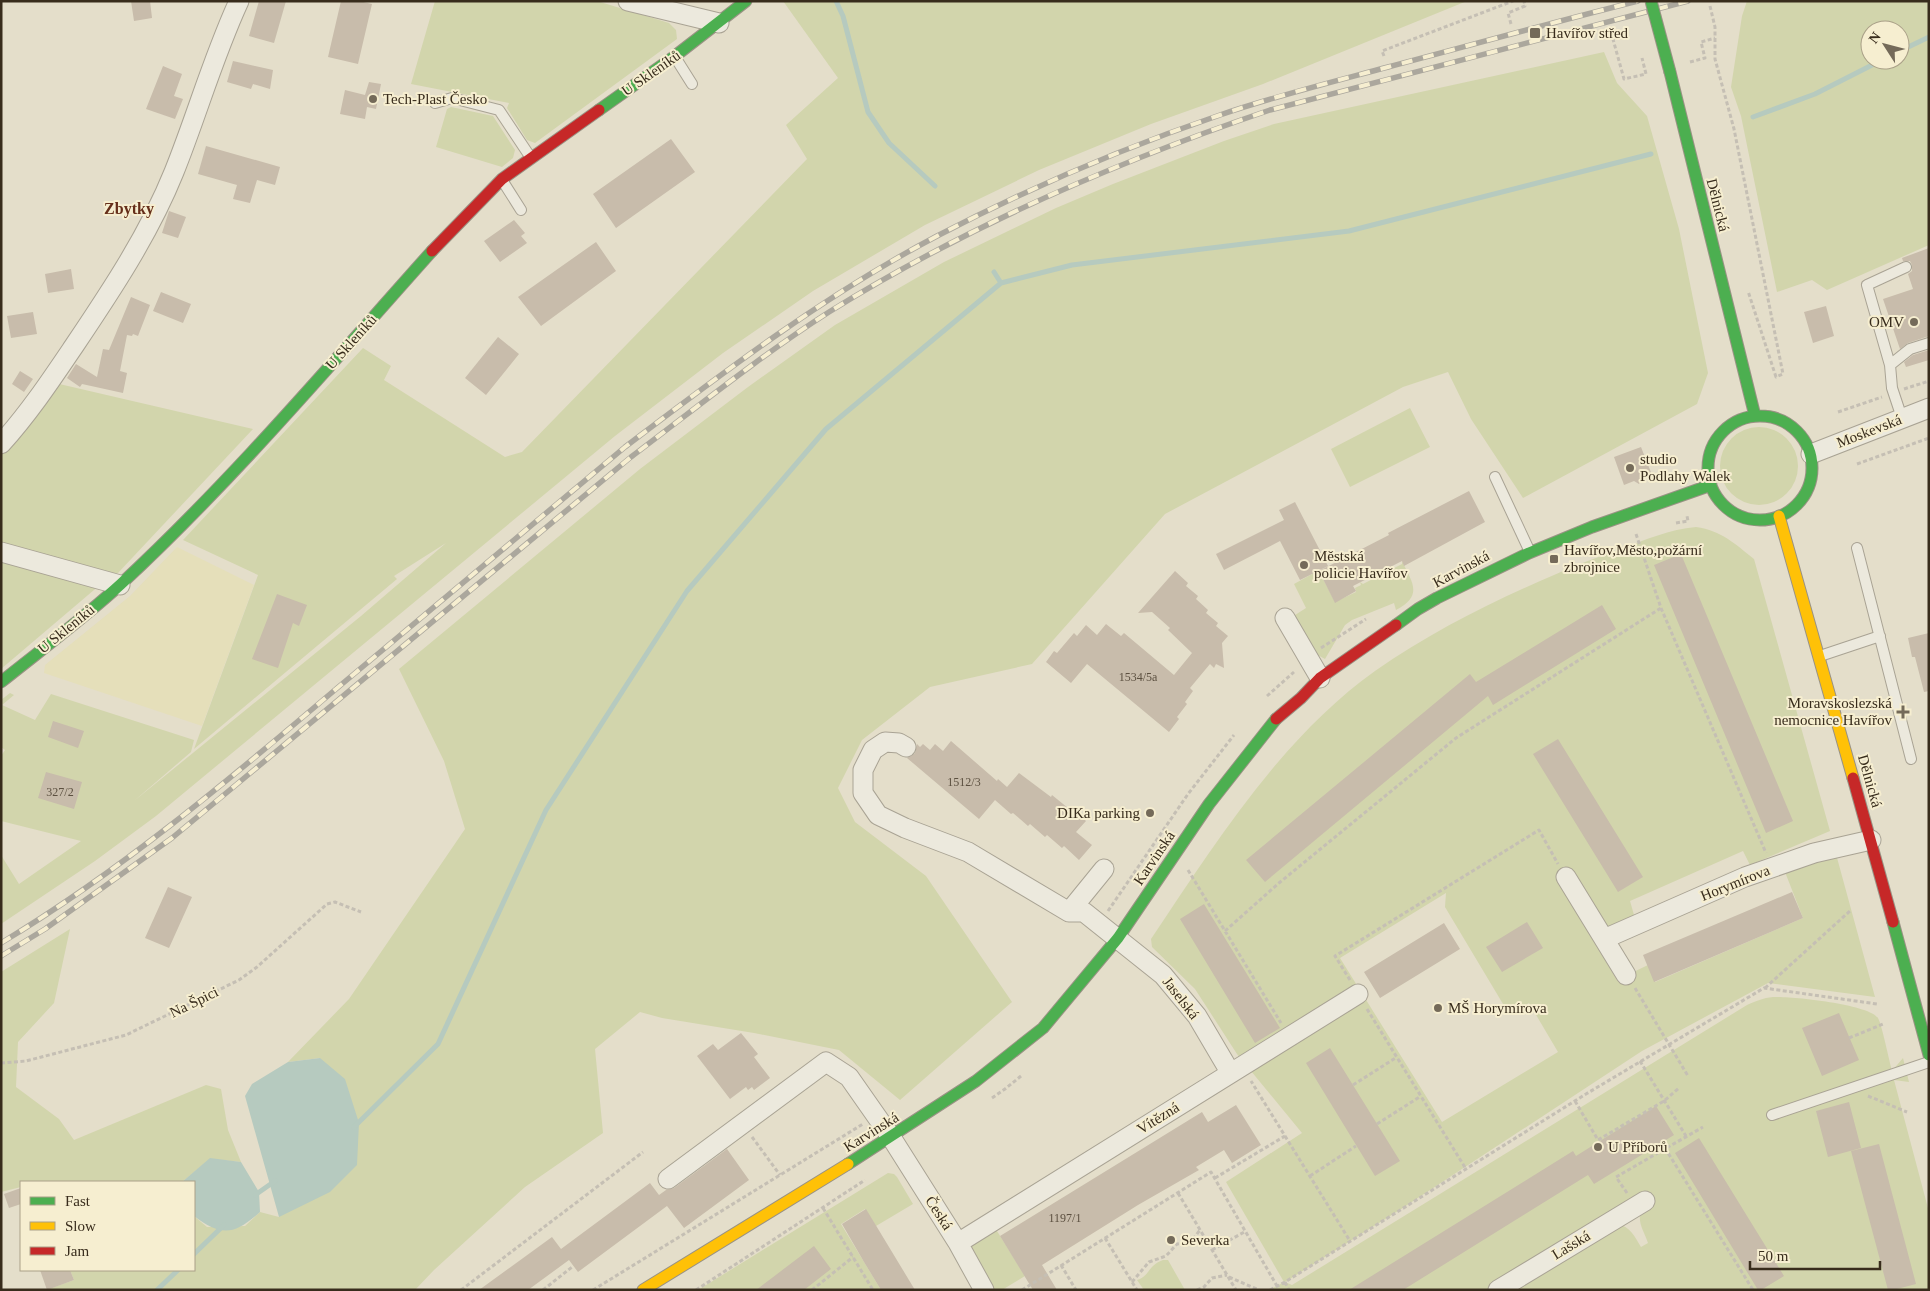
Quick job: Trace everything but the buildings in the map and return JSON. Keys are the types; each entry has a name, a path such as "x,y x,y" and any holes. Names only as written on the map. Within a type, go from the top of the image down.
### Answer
{"street":[{"path":"1,444 26,417 142,240 174,173 226,30 239,1"},
{"path":"628,1 718,23"},
{"name":"U Skleníků","path":"1,682 120,585 186,521 250,454 449,232 502,179 675,56 746,1"},
{"name":"Dělnická","path":"1651,1 1755,416"},
{"name":"Moskevská","path":"1811,454 1929,408"},
{"path":"1768,416 1792,426 1801,436 1811,454 1812,472 1805,494 1794,507 1779,516 1759,520 1738,515 1721,503 1711,485 1708,473 1708,462 1716,440 1724,431 1743,418 1768,416"},
{"name":"Karvinská","path":"643,1290 891,1137 976,1081 1043,1028 1118,938 1209,804 1276,719 1302,698 1320,678 1401,620 1451,591 1530,552 1635,512 1684,497 1711,485"},
{"name":"Dělnická","path":"1779,516 1820,656 1929,1055"},
{"path":"1,552 120,585"},
{"path":"1285,618 1320,678"},
{"name":"Jaselská","path":"906,747 899,743 886,742 873,750 863,770 863,793 878,815 905,828 968,852 1068,912 1084,912 1163,975 1180,993 1236,1069"},
{"name":"Horymírova","path":"1604,940 1745,877 1814,853 1871,840"},
{"path":"1068,912 1104,869"},
{"path":"1566,877 1626,975"},
{"name":"Vítězná","path":"958,1243 1358,994"},
{"name":"Česká","path":"742,1124 826,1062 849,1077 891,1137 958,1243 984,1290"},
{"path":"668,1179 742,1124"},
{"name":"Lašská","path":"1498,1290 1640,1204"}],"lane":[{"path":"675,56 692,84"},
{"path":"435,103 452,98 498,110 531,158"},
{"path":"502,179 521,210"},
{"path":"1902,418 1892,388 1890,365 1867,285 1906,267"},
{"path":"1890,365 1910,349 1929,343"},
{"path":"1495,477 1530,552"},
{"path":"1857,548 1911,759"},
{"path":"1820,656 1880,636"},
{"path":"1772,1115 1929,1062"}],"path":[{"path":"1384,56 1382,51 1513,1"},
{"path":"1511,24 1508,12 1525,6 1524,1"},
{"path":"1710,6 1716,38 1714,59 1734,129 1783,374 1776,377"},
{"path":"1611,32 1624,79 1646,74 1642,58"},
{"path":"1687,63 1705,58 1701,42 1716,38"},
{"path":"1857,464 1929,438"},
{"path":"1636,534 1661,608 1772,868"},
{"path":"1226,931 1279,883 1456,738 1661,608"},
{"path":"1466,1169 1335,956 1539,830 1566,877"},
{"path":"1186,868 1289,1036"},
{"name":"Na Špici","path":"1,1063 26,1060 126,1035 239,980 257,967 327,904 335,902 361,912"},
{"path":"1270,1290 1640,1061 1764,988 1851,910"},
{"path":"1626,975 1688,1076"},
{"path":"1764,988 1878,1004"},
{"path":"1849,1038 1883,1024"},
{"path":"1353,1085 1397,1057"},
{"path":"1640,1061 1686,1136"},
{"path":"1236,1069 1285,1136 1350,1241"},
{"path":"1862,1085 1869,1098 1906,1112"},
{"path":"1575,1101 1598,1140 1664,1101 1679,1088"},
{"path":"1377,1124 1421,1096"},
{"path":"593,1290 876,1116"},
{"path":"742,1124 780,1175"},
{"path":"1640,1204 1616,1177 1703,1126"},
{"path":"1215,1178 1285,1136"},
{"path":"1310,1176 1356,1146"},
{"path":"1665,1148 1753,1290"},
{"path":"461,1290 643,1152"},
{"path":"1022,1290 1211,1172 1277,1286"},
{"path":"1178,1192 1236,1290"},
{"path":"823,1208 873,1290"},
{"path":"1132,1282 1149,1262 1166,1256 1177,1244 1191,1242 1200,1229"},
{"path":"1212,1250 1246,1231"},
{"path":"1105,1238 1137,1290"},
{"path":"812,1290 853,1257"},
{"path":"1061,1265 1076,1290"},
{"path":"543,1290 572,1267"},
{"path":"1197,1290 1204,1287 1212,1278 1228,1276 1259,1290"},
{"path":"1285,1282 1289,1290"}],"shaded area":[{"path":"177,547 254,585 202,726 44,673 45,665 130,596"},
{"path":"320,1058 345,1079 359,1123 357,1165 330,1192 279,1217 245,1096 252,1084 288,1062"},
{"path":"210,1158 241,1162 259,1192 260,1212 251,1220 235,1229 220,1230 212,1227 195,1217 195,1181 183,1181"}],"green space":[{"path":"435,1 597,1 669,23 676,30 677,39 535,143 527,140 507,108 509,103 411,84"},
{"path":"783,1 1467,1 1263,84 1151,124 1039,170 925,225 813,291 723,353 615,436 156,816 95,861 1,924 1,855 19,884 81,841 1,821 1,756 5,750 1,747 1,700 10,693 14,695 2,705 35,720 51,694 194,740 191,752 134,801 361,616 446,543 394,576 397,579 194,749 258,575 183,540 363,348 391,366 384,380 505,457 522,452 807,159 786,125 838,78"},
{"path":"1747,1 1929,1 1929,245 1827,290 1812,280 1777,292 1741,116 1731,87 1742,16"},
{"path":"1604,52 1617,83 1647,116 1679,229 1708,373 1697,404 1523,498 1471,419 1448,372 1403,387 1165,514 1032,664 930,687 862,740 838,788 855,822 926,876 1012,1002 900,1100 839,1050 754,1033 662,1018 640,1012 595,1049 603,1133 525,1187 434,1270 415,1290 46,1290 74,1280 70,1271 195,1271 195,1217 207,1227 245,1226 260,1212 279,1217 320,1058 288,1062 349,999 465,829 444,761 399,669 640,469 748,387 835,325 944,262 1056,208 1224,141 1274,124"},
{"path":"451,107 493,116 515,150 513,158 502,167 436,147 447,109"},
{"path":"55,383 253,429 118,573 114,574 1,547 1,451"},
{"path":"1410,408 1430,447 1350,487 1331,449"},
{"path":"1759,427 1774,430 1786,439 1795,451 1798,466 1795,481 1786,493 1774,502 1759,505 1744,502 1732,493 1723,481 1720,466 1723,451 1732,439 1744,430"},
{"path":"1696,527 1721,535 1754,559 1830,831 1750,865 1743,851 1630,901 1634,915 1627,922 1592,938 1617,980 1648,965 1655,982 1803,918 1785,872 1836,854 1875,997 1768,983 1642,1051 1398,1211 1285,1282 1292,1285 1747,1005 1766,998 1782,997 1845,1005 1872,1013 1880,1022 1892,1071 1903,1058 1909,1082 1894,1080 1929,1212 1929,1290 1518,1290 1515,1285 1617,1224 1629,1230 1641,1247 1648,1243 1640,1223 1641,1210 1490,1290 1269,1290 1284,1282 1226,1182 1302,1133 1237,1054 1195,989 1152,947 1151,939 1199,867 1279,760 1341,698 1375,671 1418,643 1462,619 1562,571 1658,535","holes":["1446,893 1445,907 1509,1014 1529,1003 1558,1052 1442,1122 1340,958"]},
{"path":"1,559 101,584 1,669"},
{"path":"1402,561 1412,583 1413,594 1410,599 1396,610 1394,603 1352,620 1345,625 1325,659 1312,652 1292,617 1306,608 1294,584 1314,573 1317,579 1322,577 1335,602 1356,592 1355,588 1361,585 1360,582 1363,584 1402,564"},
{"path":"70,929 54,1003 18,1042 16,1087 59,1119 74,1140 206,1085 221,1089 228,1130 241,1162 210,1159 183,1181 20,1181 20,1187 1,1192 1,972"},
{"path":"888,1173 894,1174 897,1177 913,1204 876,1226 865,1209 841,1224 881,1290 698,1290"},
{"path":"992,1223 1025,1276 1002,1290 986,1290 963,1244"},
{"path":"1163,1260 1168,1260 1185,1290 1144,1290 1137,1280 1144,1276 1154,1265"}],"waterway":[{"path":"836,1 843,16 868,112 889,143 935,186"},
{"path":"1910,46 1929,37"},
{"path":"1753,117 1815,94 1862,70"},
{"path":"354,1127 438,1044 546,810 687,591 826,429 1001,283 1072,265 1349,231 1651,154"},
{"path":"994,272 1001,283"},
{"path":"255,1195 275,1181"},
{"path":"195,1253 224,1225"},
{"path":"157,1290 177,1271"}],"railway":[{"path":"1,943 46,915 174,823 256,757 625,447 776,335 855,283 896,259 971,219 1076,170 1220,115 1304,90 1638,1"},
{"path":"1,956 45,929 172,838 631,457 778,346 829,312 881,281 934,251 1044,198 1099,174 1212,130 1270,110 1688,1"}],"traffic: fast":[{"path":"599,110 675,56 746,1"},
{"path":"1651,1 1670,72"},
{"path":"1670,72 1755,416"},
{"path":"1,682 92,609 162,545 242,463 432,251"},
{"path":"1760,416 1780,420 1797,431 1808,448 1812,468 1808,488 1797,505 1780,516 1760,520 1740,516 1723,505 1712,488 1708,468 1712,448 1723,431 1740,420 1760,416"},
{"path":"1396,625 1437,598 1529,553 1592,527 1711,485"},
{"path":"848,1164 976,1081 1043,1028 1118,938 1209,804 1276,719"},
{"path":"1893,922 1929,1055"}],"traffic: slow":[{"path":"1779,516 1853,778"},
{"path":"643,1290 848,1164"}],"traffic: jam":[{"path":"432,251 502,179 599,110"},
{"path":"1276,719 1301,698 1320,678 1396,625"},
{"path":"1853,778 1893,922"}],"place":[{"name":"Havířov střed","path":"1535,33"},
{"name":"Tech-Plast Česko","path":"373,99"},
{"name":"OMV","path":"1914,322"},
{"name":"studio Podlahy Walek","path":"1630,468"},
{"name":"Havířov,Město,požární zbrojnice","path":"1554,559"},
{"name":"Městská policie Havířov","path":"1304,565"},
{"name":"Moravskoslezská nemocnice Havířov","path":"1903,712"},
{"name":"DIKa parking","path":"1150,813"},
{"name":"MŠ Horymírova","path":"1438,1008"},
{"name":"U Příborů","path":"1598,1147"},
{"name":"Severka","path":"1171,1240"}],"district":[{"name":"Zbytky","path":"129,208"}]}
